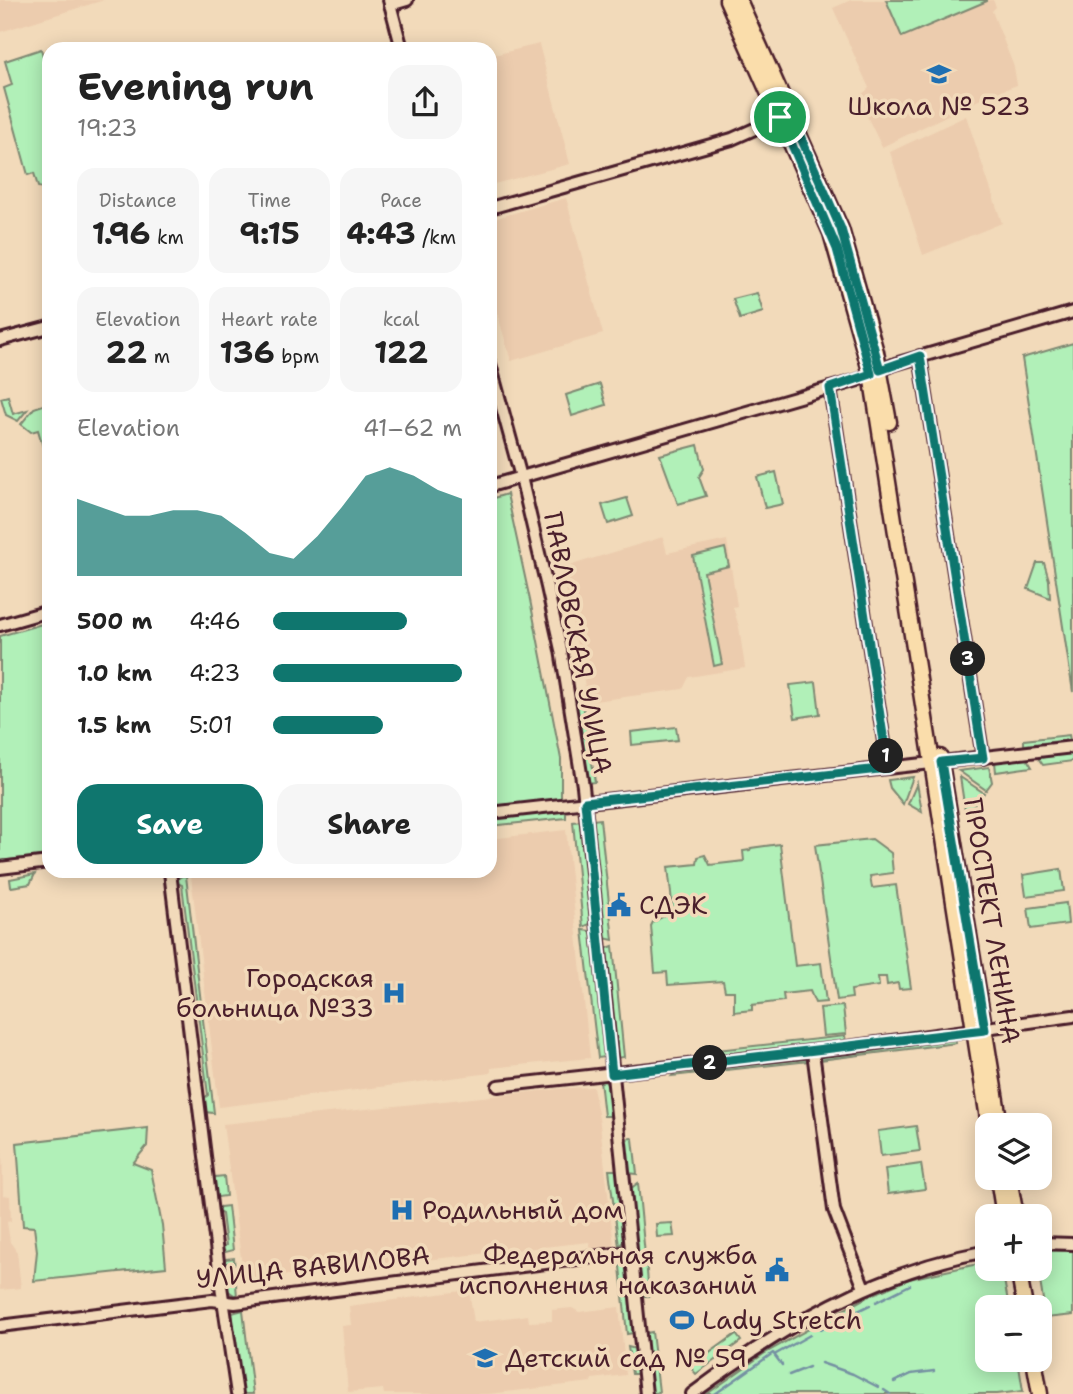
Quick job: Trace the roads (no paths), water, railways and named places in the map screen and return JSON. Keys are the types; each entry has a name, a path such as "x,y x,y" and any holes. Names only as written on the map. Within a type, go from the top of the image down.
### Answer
{"main road":[{"name":"ПРОСПЕКТ ЛЕНИНА","path":"727,0 785,115"},
{"name":"ПРОСПЕКТ ЛЕНИНА","path":"739,0 837,249 876,372 979,1031 988,1113"},
{"name":"ПРОСПЕКТ ЛЕНИНА","path":"979,1031 997,1113"},
{"path":"1036,1372 1040,1394"}],"street":[{"path":"400,42 389,2 407,0"},
{"path":"497,206 732,139 785,115"},
{"path":"497,483 830,388 920,356 1073,312"},
{"path":"0,341 42,329"},
{"path":"920,356 983,758"},
{"path":"830,388 888,768"},
{"name":"ПАВЛОВСКАЯ УЛИЦА","path":"497,390 521,477 561,650 585,802 646,1394"},
{"path":"0,625 42,613"},
{"path":"497,812 1073,747"},
{"path":"0,867 42,863"},
{"path":"171,878 237,1394"},
{"path":"498,1086 813,1052 1073,1016"},
{"path":"813,1052 834,1210 864,1288"},
{"path":"1052,1243 1073,1244"},
{"name":"УЛИЦА ВАВИЛОВА","path":"0,1326 224,1300 241,1303 631,1252"},
{"path":"692,1394 763,1344 864,1288 906,1270 975,1254"}],"waterway":[{"path":"876,1302 910,1285"},
{"path":"821,1329 870,1305"},
{"path":"776,1354 810,1335"},
{"path":"715,1394 773,1353 782,1365"},
{"path":"821,1363 853,1374 878,1387"},
{"path":"789,1375 809,1367"},
{"path":"894,1382 911,1374 934,1371"},
{"path":"884,1390 890,1394"}],"place":[{"name":"Школа № 523","path":"939,74"},
{"name":"СДЭК","path":"619,905"},
{"name":"Городская больница №33","path":"394,993"},
{"name":"Родильный дом","path":"402,1210"},
{"name":"Федеральная служба исполнения наказаний","path":"777,1270"},
{"name":"Lady Stretch","path":"682,1320"},
{"name":"Детский сад № 59","path":"485,1358"}]}
